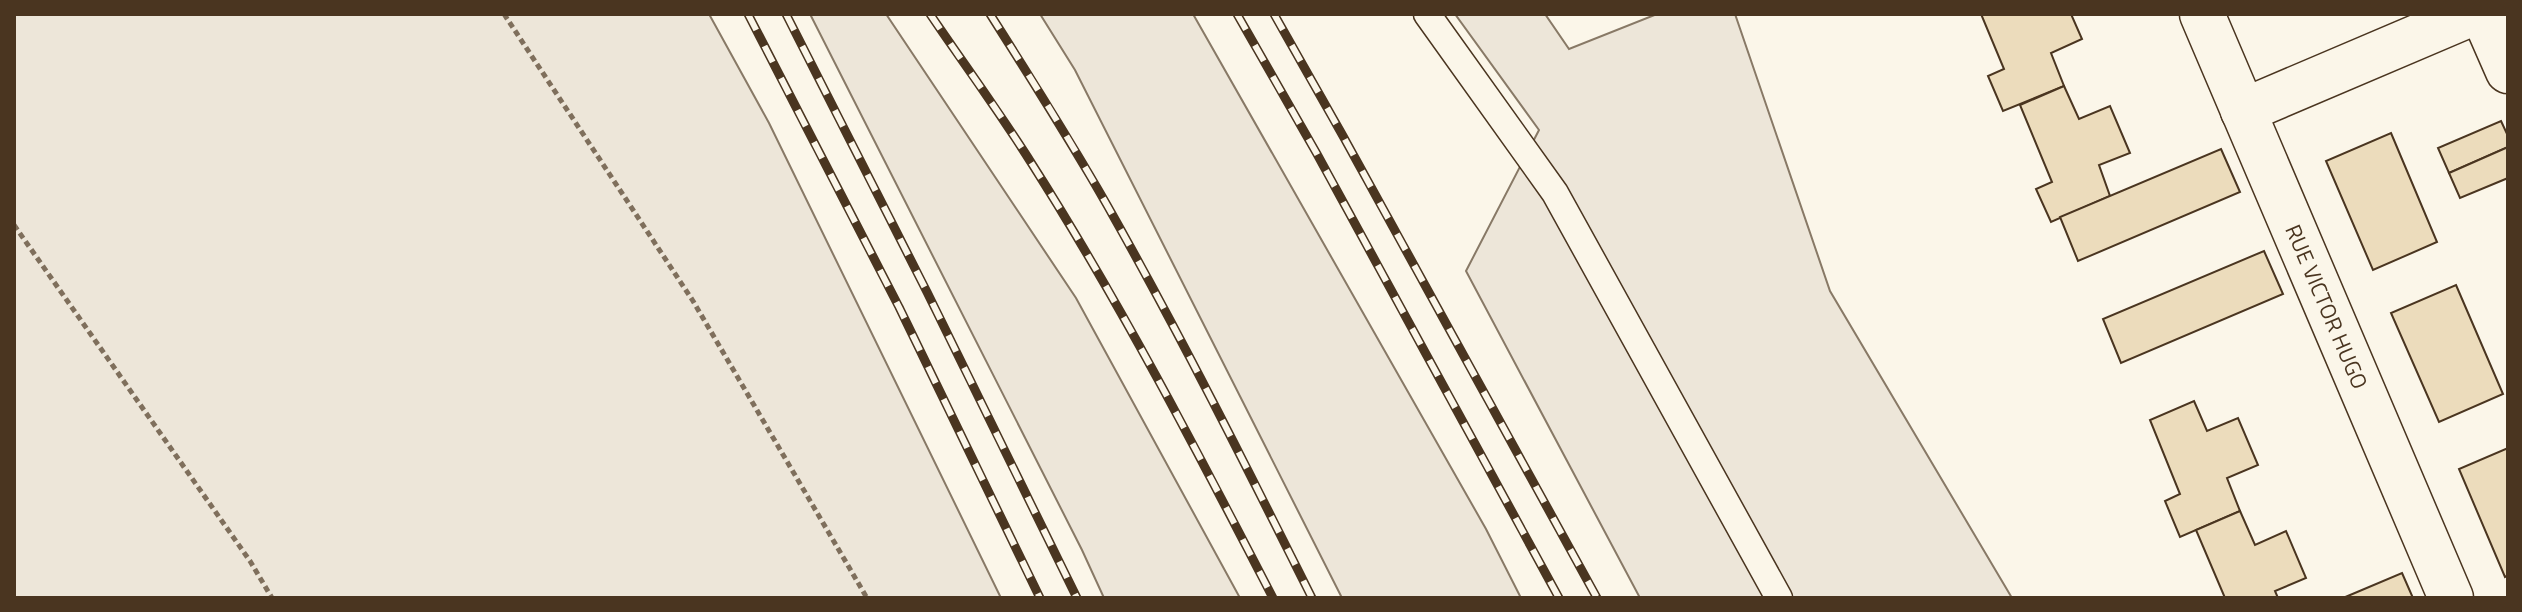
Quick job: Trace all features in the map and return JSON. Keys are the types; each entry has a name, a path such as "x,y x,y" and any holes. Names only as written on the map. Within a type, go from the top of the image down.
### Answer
{"street":[{"name":"RUE VICTOR HUGO","path":"2202,14 2451,598"},
{"path":"2243,111 2471,14"},
{"path":"2483,14 2508,71"}],"lane":[{"path":"1427,14 1555,193 1779,598"}],"path":[{"path":"504,14 693,301 867,598"},
{"path":"14,225 250,561 272,598"}],"shaded area":[{"path":"14,14 709,14 769,123 1001,598 14,598"},
{"path":"810,14 886,14 1076,298 1240,598 1104,598"},
{"path":"1040,14 1193,14 1486,529 1521,598 1342,598 1075,70"},
{"path":"1455,14 1545,14 1569,49 1657,14 1735,14 1830,291 2012,598 1640,598 1466,271 1539,130"}],"building":[{"path":"1981,14 2071,14 2082,39 2051,53 2064,86 2003,111 1988,76 2004,69"},
{"path":"2064,86 2079,119 2110,106 2130,153 2099,165 2110,196 2051,222 2036,189 2052,182 2020,105"},
{"path":"2501,121 2508,136 2508,147 2449,173 2438,148"},
{"path":"2391,133 2437,242 2373,270 2326,161"},
{"path":"2508,147 2508,178 2460,198 2449,173"},
{"path":"2221,149 2240,192 2078,261 2060,217"},
{"path":"2264,251 2283,294 2121,363 2103,319"},
{"path":"2456,285 2503,394 2439,422 2391,313"},
{"path":"2194,401 2207,431 2238,418 2258,465 2227,478 2240,511 2180,537 2165,501 2180,494 2150,420"},
{"path":"2508,448 2508,575 2505,577 2459,469"},
{"path":"2240,511 2255,545 2286,531 2306,578 2275,591 2278,598 2225,598 2196,530"},
{"path":"2402,573 2413,598 2343,598"}],"railway":[{"path":"748,14 899,307 1040,598"},
{"path":"786,14 1077,598"},
{"path":"930,14 1020,145 1097,270 1273,598"},
{"path":"990,14 1079,157 1134,254 1312,598"},
{"path":"1237,14 1317,154 1559,598"},
{"path":"1274,14 1597,598"}]}
